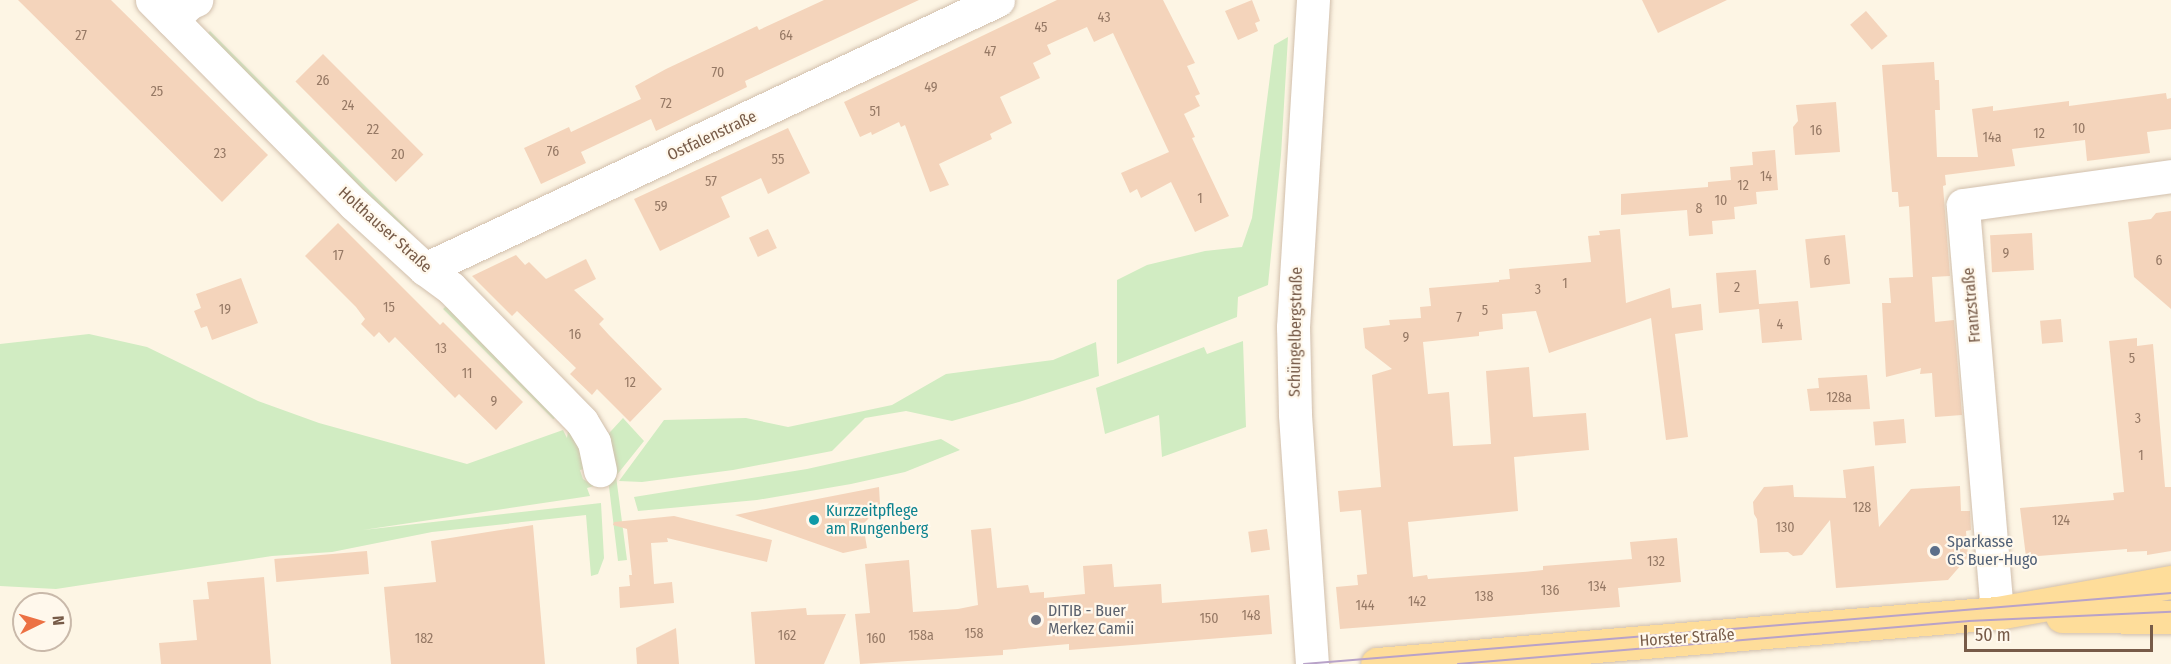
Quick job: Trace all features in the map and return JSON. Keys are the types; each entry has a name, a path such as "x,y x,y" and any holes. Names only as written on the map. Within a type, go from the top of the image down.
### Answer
{"main road":[{"name":"Horster Straße","path":"1377,664 1997,613 2171,582"},
{"name":"Horster Straße","path":"1997,613 2171,617"}],"street":[{"name":"Ostfalenstraße","path":"425,269 998,0"},
{"name":"Schüngelbergstraße","path":"1312,664 1295,414 1293,327 1313,0"},
{"name":"Holthauser Straße","path":"173,7 354,204 425,269 452,288 582,422 594,442 600,470"},
{"name":"Franzstraße","path":"1997,613 1963,205 2171,176"}],"green space":[{"path":"210,31 411,232 408,235 207,34"},
{"path":"1288,37 1281,155 1268,285 1238,297 1237,317 1117,364 1117,280 1147,265 1205,251 1242,247 1252,218 1274,45"},
{"path":"448,304 558,414 553,419 443,309"},
{"path":"89,334 147,347 258,401 319,423 467,464 563,430 567,438 568,431 594,467 580,470 583,479 594,486 587,488 590,496 363,530 601,503 604,558 598,574 591,576 586,515 432,532 332,552 272,556 56,589 0,586 0,344"},
{"path":"1243,341 1246,427 1162,457 1159,415 1105,434 1096,388 1204,347 1207,354"},
{"path":"1096,342 1099,376 1019,402 952,421 906,411 865,418 832,451 733,470 642,482 619,481 664,420 746,418 788,427 892,405 946,374 1053,360"},
{"path":"623,418 644,441 616,476 627,560 618,561 606,462 600,443"},
{"path":"941,439 960,450 905,472 851,484 757,500 638,511 634,497 807,469"}],"building":[{"path":"18,0 111,0 268,155 222,202"},
{"path":"824,0 919,0 745,81 747,87 656,131 651,119 581,152 586,163 541,184 524,148 569,127 571,132 641,99 635,86 666,69 757,26 759,30"},
{"path":"1057,0 1163,0 1195,63 1187,66 1200,94 1195,96 1200,106 1184,114 1195,137 1192,138 1229,216 1195,232 1171,182 1141,198 1137,189 1130,193 1121,173 1169,152 1113,33 1094,42 1087,27 1047,45 1051,54 1033,63 1040,78 1000,97 1012,123 990,134 992,139 939,164 949,185 930,192 905,125 901,127 899,122 872,135 871,132 860,137 844,102"},
{"path":"1252,0 1260,21 1255,23 1258,31 1238,40 1225,11"},
{"path":"1642,0 1727,0 1658,33"},
{"path":"1866,11 1888,36 1872,50 1850,25"},
{"path":"323,54 423,154 396,182 295,82"},
{"path":"1934,62 1935,80 1939,80 1940,110 1935,110 1937,157 1978,157 1972,109 1993,106 1993,111 2069,101 2069,106 2166,93 2167,99 2171,98 2171,129 2147,132 2150,153 2087,161 2085,140 2012,149 2015,166 1945,175 1946,185 1943,186 1950,276 1932,277 1935,322 1954,320 1962,415 1935,417 1932,373 1920,374 1921,368 1886,377 1882,303 1891,303 1889,278 1913,277 1909,206 1899,207 1898,192 1892,192 1882,65"},
{"path":"1836,102 1840,152 1795,155 1793,127 1798,121 1796,105"},
{"path":"788,128 810,173 768,194 761,178 721,197 730,217 660,251 634,199"},
{"path":"1775,150 1778,190 1756,192 1757,204 1734,207 1735,219 1712,221 1713,234 1689,236 1687,210 1621,215 1621,194 1708,187 1708,182 1731,180 1730,167 1753,165 1752,152"},
{"path":"2171,211 2171,309 2134,277 2128,222 2151,219 2156,213"},
{"path":"338,223 440,325 443,322 523,402 496,430 459,394 455,398 395,337 389,343 379,332 374,337 361,324 365,319 356,307 305,256"},
{"path":"768,229 777,248 758,257 749,238"},
{"path":"1620,229 1626,303 1670,288 1672,308 1701,304 1703,330 1675,334 1688,437 1666,440 1651,318 1549,353 1536,311 1502,314 1503,329 1479,332 1479,336 1423,342 1428,394 1449,392 1453,446 1491,444 1486,371 1529,367 1533,417 1586,413 1589,450 1514,457 1518,511 1408,522 1413,577 1427,575 1428,579 1523,572 1543,570 1543,566 1632,559 1630,542 1677,538 1681,582 1618,588 1620,607 1340,629 1336,587 1358,585 1357,575 1367,574 1361,510 1340,512 1338,491 1381,487 1372,375 1392,369 1365,348 1363,328 1390,325 1389,320 1421,318 1420,307 1431,306 1429,288 1499,282 1499,280 1510,279 1509,269 1591,262 1588,236 1600,235 1599,231"},
{"path":"2032,233 2034,270 1992,272 1990,235"},
{"path":"1845,235 1850,284 1810,288 1805,239"},
{"path":"516,255 525,265 529,262 546,279 586,259 596,279 574,290 604,319 599,324 662,389 630,422 597,389 592,395 570,374 576,368 517,311 512,316 472,276"},
{"path":"1756,270 1759,304 1798,301 1802,340 1762,343 1759,309 1719,313 1716,273"},
{"path":"241,278 258,323 212,340 207,326 201,328 194,311 201,308 196,294"},
{"path":"2061,319 2063,342 2042,344 2040,321"},
{"path":"2137,338 2137,346 2153,344 2165,487 2171,487 2171,551 2147,555 2147,551 2127,552 2127,549 2026,557 2020,508 2114,500 2113,493 2124,492 2109,341"},
{"path":"1867,375 1870,409 1810,411 1807,389 1819,388 1818,378"},
{"path":"1904,419 1906,443 1875,446 1873,422"},
{"path":"1874,466 1879,527 1911,489 1960,486 1961,511 1970,511 1971,530 1966,531 1968,557 1948,580 1836,588 1830,520 1802,555 1793,556 1788,552 1760,553 1753,502 1764,487 1793,485 1794,497 1846,498 1843,470"},
{"name":"Kurzzeitpflege am Rungenberg","path":"879,487 880,504 869,514 869,518 863,524 867,548 843,553 735,515"},
{"path":"674,516 772,540 767,562 667,538 668,542 651,543 654,584 672,582 674,603 620,608 619,587 630,586 629,575 632,575 627,529 613,525 614,522"},
{"path":"533,525 545,664 391,664 384,587 436,582 431,541"},
{"path":"991,528 997,588 1028,585 1030,593 1044,592 1044,598 1085,594 1083,566 1112,564 1114,587 1161,584 1162,603 1269,595 1272,634 1069,650 1069,644 1003,650 1003,655 860,664 855,614 870,613 865,564 909,560 913,612 958,609 978,605 971,530"},
{"path":"1267,529 1270,550 1251,552 1248,532"},
{"path":"367,551 369,574 276,582 274,559"},
{"path":"264,577 271,664 161,664 159,643 197,640 193,600 209,599 207,582"},
{"path":"806,608 807,615 846,614 824,664 755,664 751,612"},
{"path":"676,628 679,664 637,664 636,648"}],"tram line":[{"path":"1304,664 2171,593"},
{"path":"1458,664 1969,621 2171,612"}],"place":[{"name":"Kurzzeitpflege am Rungenberg","path":"814,520"},
{"name":"Sparkasse GS Buer-Hugo","path":"1935,551"},
{"name":"DITIB - Buer Merkez Camii","path":"1036,620"}]}
